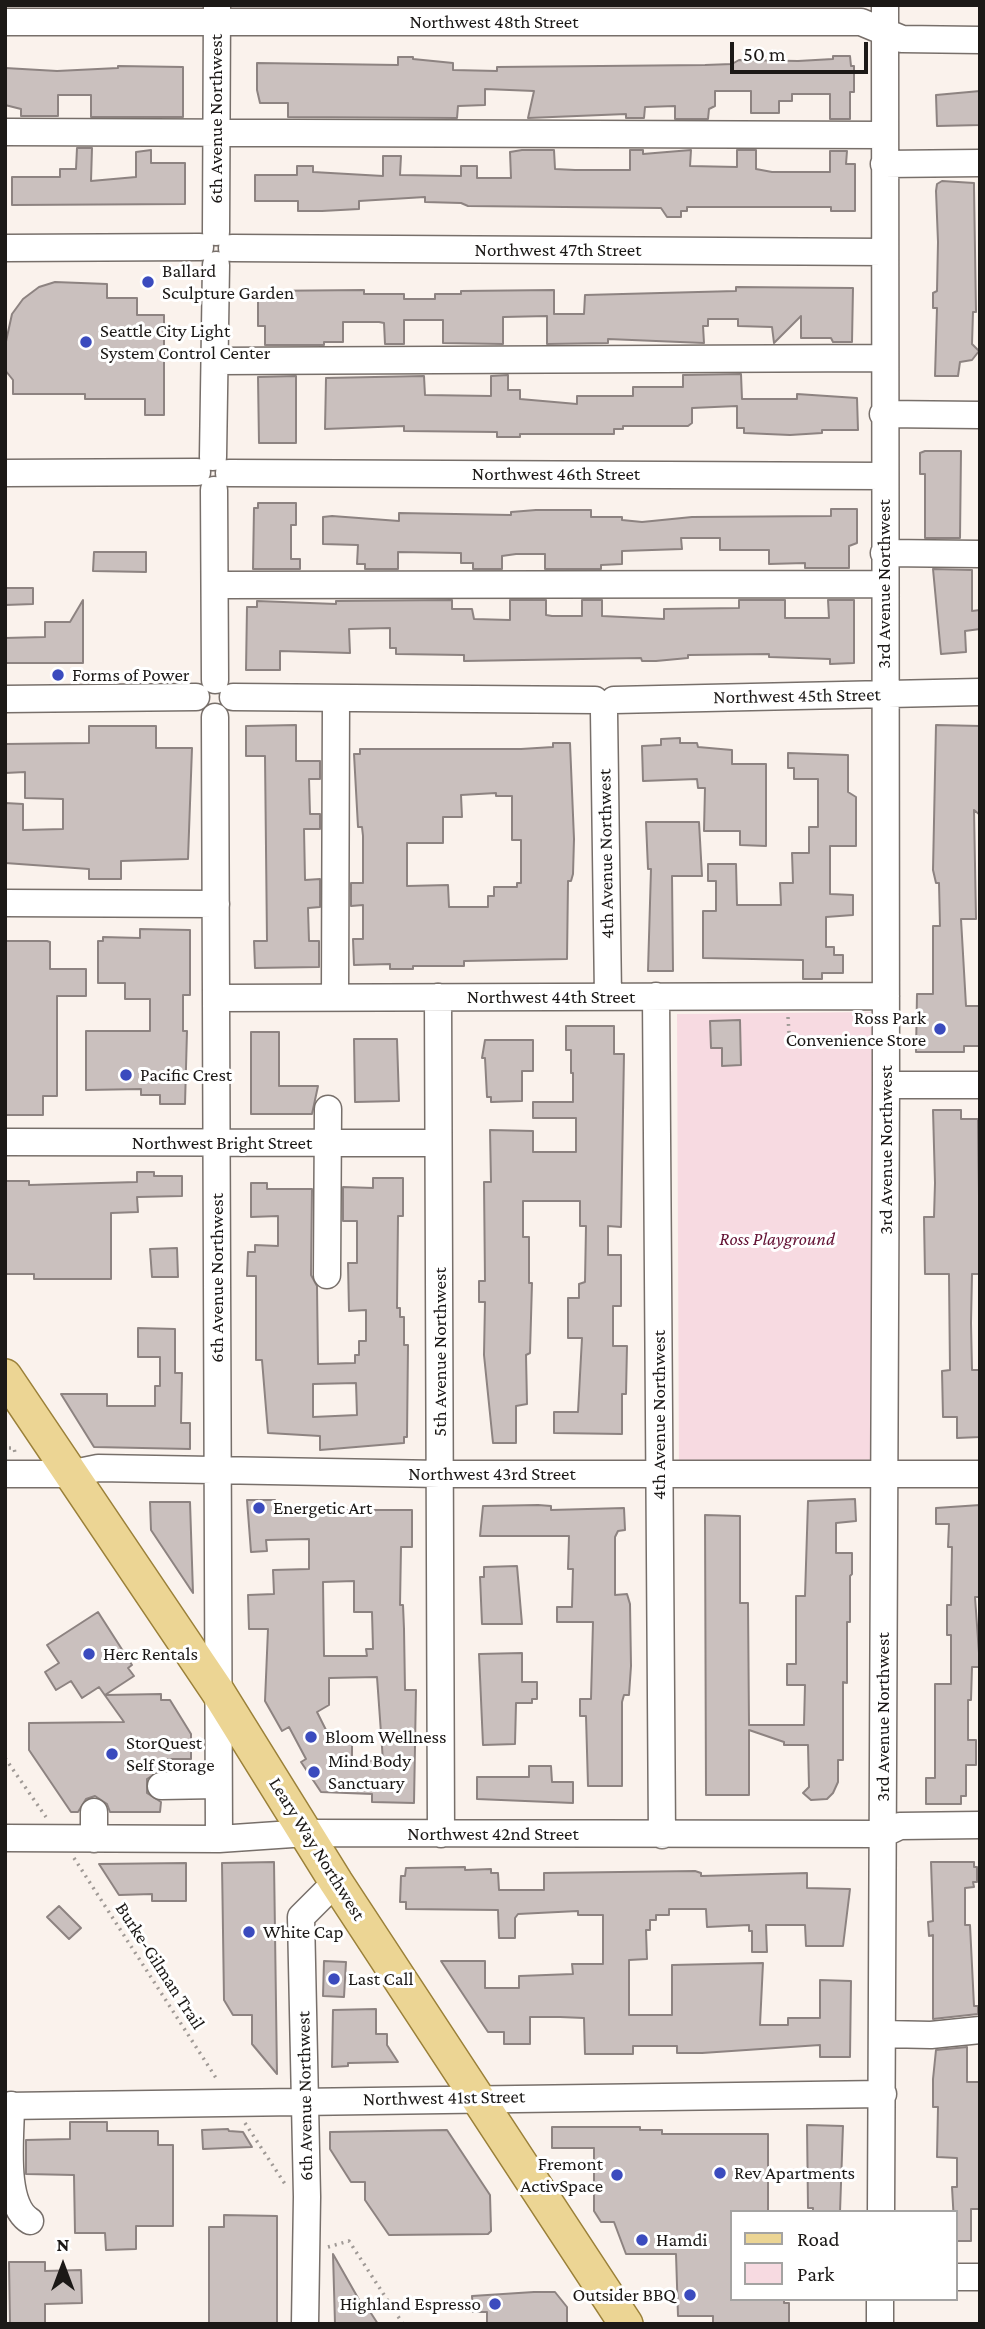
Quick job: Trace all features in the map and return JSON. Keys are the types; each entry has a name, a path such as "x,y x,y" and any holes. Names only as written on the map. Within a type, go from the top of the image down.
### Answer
{"main road":[{"name":"Leary Way Northwest","path":"5,1376 218,1692 336,1882 626,2324"}],"street":[{"name":"3rd Avenue Northwest","path":"881,2210 886,1085 883,476 885,5"},
{"name":"Northwest 48th Street","path":"5,22 216,14 861,22 902,39 980,40"},
{"name":"6th Avenue Northwest","path":"216,14 216,361 213,473 219,1839"},
{"path":"5,132 884,135"},
{"path":"884,164 980,163"},
{"name":"Northwest 47th Street","path":"5,248 884,252"},
{"path":"216,361 883,358"},
{"path":"883,414 980,415"},
{"name":"Northwest 46th Street","path":"5,473 883,476"},
{"path":"884,553 980,554"},
{"path":"215,585 884,584"},
{"name":"Northwest 45th Street","path":"5,699 335,698 604,704 980,692"},
{"path":"330,1004 335,698"},
{"name":"4th Avenue Northwest","path":"604,704 607,996"},
{"path":"5,903 216,904"},
{"name":"4th Avenue Northwest","path":"656,996 662,1835"},
{"name":"Northwest 44th Street","path":"216,998 330,1004 438,997 886,996"},
{"name":"5th Avenue Northwest","path":"438,997 441,1834"},
{"path":"886,1085 980,1085"},
{"path":"327,1275 328,1110"},
{"name":"Northwest Bright Street","path":"5,1142 438,1143"},
{"name":"Northwest 43rd Street","path":"5,1474 69,1474 98,1468 440,1474 980,1474"},
{"path":"161,1786 218,1785"},
{"path":"94,1812 94,1839"},
{"name":"Northwest 42nd Street","path":"5,1838 219,1839 307,1833 883,1834 900,1826 980,1825"},
{"name":"6th Avenue Northwest","path":"305,2324 301,1917 336,1882"},
{"path":"883,2034 931,2035 980,2030"},
{"name":"Northwest 41st Street","path":"8,2106 883,2094"},
{"path":"8,2106 12,2195 19,2215 30,2221"},
{"path":"957,2277 980,2277"},
{"path":"880,2301 880,2324"}],"path":[{"path":"788,1010 789,1033"},
{"path":"13,1448 21,1448"},
{"path":"5,1758 51,1824"},
{"name":"Burke-Gilman Trail","path":"74,1858 222,2088"},
{"path":"239,2113 284,2184"},
{"path":"325,2246 348,2241 402,2324"}],"green space":[{"name":"Ross Playground","path":"876,1012 876,1464 679,1466 677,1014"}],"building":[{"path":"833,56 850,56 851,66 854,66 850,119 830,119 830,94 792,94 792,101 779,101 779,113 751,113 751,91 715,91 715,106 709,109 708,119 675,119 675,106 645,107 644,118 626,118 626,114 528,118 534,91 485,89 485,105 458,106 457,118 288,117 288,103 260,103 257,90 257,63 398,65 398,57 413,57 453,63 453,70 497,71 497,67 705,65 732,64 739,60 833,59"},
{"path":"118,66 183,67 183,117 91,117 91,95 58,95 58,116 21,116 21,109 5,105 5,68 57,71"},
{"path":"980,91 980,125 937,126 936,95"},
{"path":"77,148 92,148 91,181 136,177 136,152 151,150 151,163 185,163 185,204 12,205 12,177 60,177 60,169 76,169"},
{"path":"554,150 555,169 630,170 630,150 643,150 643,154 691,150 690,166 737,167 737,150 756,150 756,169 772,172 830,172 830,151 847,151 846,164 855,164 855,211 831,211 831,207 687,207 687,211 681,211 681,217 667,217 661,208 468,206 461,203 425,202 425,197 359,201 359,209 298,211 298,201 255,201 255,175 297,175 297,166 313,166 313,172 383,176 383,156 401,156 400,175 461,176 461,166 477,166 477,178 511,178 510,152"},
{"path":"942,181 974,183 976,312 973,312 972,344 979,351 972,360 960,362 958,376 935,376 937,308 933,308 933,293 937,291 936,191 937,184"},
{"name":"Seattle City Light System Control Center","path":"55,282 107,284 107,298 137,298 137,315 164,315 164,415 145,415 145,399 85,399 85,394 13,394 13,380 5,370 5,346 12,314 23,299 39,287"},
{"path":"736,287 853,288 852,342 833,342 831,338 801,338 801,316 774,343 772,327 738,326 738,319 708,319 708,326 703,326 704,343 608,339 608,343 547,344 547,316 503,317 503,344 443,343 443,320 404,320 404,344 385,344 384,323 379,322 343,322 343,342 324,342 324,345 265,345 265,326 258,326 258,291 364,290 364,294 404,294 404,299 435,299 435,294 461,294 461,291 554,290 554,314 584,314 585,295 736,291"},
{"path":"741,374 742,399 797,399 797,394 857,398 858,430 822,430 822,433 790,435 744,433 744,428 737,428 737,406 692,408 692,423 688,426 623,426 623,429 614,429 614,434 520,434 520,437 497,437 497,432 404,431 404,426 325,429 326,378 424,376 425,395 491,396 491,376 508,375 508,390 520,390 520,399 577,404 577,396 633,396 633,387 683,387 683,375"},
{"path":"296,376 296,443 259,443 258,377"},
{"path":"961,451 960,538 925,538 925,474 920,474 920,453"},
{"path":"258,503 296,503 296,525 291,525 291,559 300,559 300,569 253,569 254,508 258,508"},
{"path":"831,509 857,509 857,543 849,546 849,568 805,568 805,563 769,564 769,550 720,550 720,538 681,538 682,549 622,551 622,564 601,565 601,569 545,569 545,554 516,554 502,556 502,569 473,569 473,563 461,563 461,553 398,552 398,569 365,569 365,564 357,564 358,545 323,544 323,517 332,516 399,521 399,513 511,515 511,512 536,510 591,510 591,517 622,517 622,520 642,522 692,517 831,516"},
{"path":"94,552 146,552 146,572 93,571"},
{"path":"933,569 972,570 972,611 980,610 980,629 965,631 966,652 941,654"},
{"path":"5,588 33,588 33,604 5,605"},
{"path":"83,600 83,663 5,663 5,638 45,637 45,622 70,622"},
{"path":"452,600 452,609 472,609 474,619 510,620 510,600 546,600 546,615 582,616 582,600 602,600 602,616 664,619 664,609 739,608 739,600 785,600 785,618 829,618 828,600 854,600 854,663 830,664 830,659 769,657 769,654 688,655 688,658 656,661 642,661 641,658 464,661 464,655 396,654 396,648 390,648 390,628 349,629 350,653 280,651 280,670 246,670 247,607 257,607 257,601 336,604 336,601"},
{"path":"296,725 296,761 320,761 320,779 309,779 310,814 320,814 320,829 304,829 305,880 320,879 320,907 308,908 309,941 319,941 319,967 255,968 254,941 267,941 265,756 246,756 246,726"},
{"path":"936,725 980,726 980,815 974,810 976,919 961,919 966,1006 980,1006 980,1046 964,1046 964,1052 916,1052 917,994 933,994 933,926 940,926 939,883 936,883 933,870"},
{"path":"89,726 156,726 156,748 192,748 188,859 121,861 121,879 89,879 89,869 5,863 5,803 23,804 23,830 63,829 63,799 25,798 25,772 5,773 5,744 89,743"},
{"path":"680,738 680,743 697,743 698,747 732,750 732,764 766,764 766,846 740,845 740,831 704,831 705,788 698,788 697,779 643,781 642,746 661,745 661,739"},
{"path":"553,743 570,743 574,839 573,874 571,881 568,881 567,959 464,961 464,966 413,966 413,969 390,969 390,964 354,965 353,939 363,939 363,905 351,906 351,883 363,883 363,836 362,827 358,827 354,754 360,754 360,749 553,747","holes":["496,793 496,796 512,796 512,840 521,840 521,883 517,883 517,887 494,887 494,896 488,896 488,907 449,907 448,885 407,886 407,843 443,843 443,817 462,817 461,795"]},
{"path":"788,753 848,755 848,792 856,797 856,846 830,846 830,894 853,895 853,915 826,917 826,947 834,947 834,955 843,955 843,973 822,973 822,979 803,979 803,960 703,958 703,911 716,911 716,881 708,881 708,864 736,864 737,905 781,905 780,883 793,883 792,853 809,853 809,827 818,827 818,779 794,779 794,768 788,768"},
{"path":"646,822 699,822 702,876 672,876 673,971 648,971 651,869 648,869"},
{"path":"140,929 190,930 190,995 183,995 183,1031 187,1031 185,1104 160,1104 160,1095 141,1095 141,1089 86,1090 86,1031 150,1031 150,999 125,999 125,983 98,983 98,941 103,941 103,937 140,938"},
{"path":"5,941 50,942 50,969 86,969 86,996 57,996 57,1096 43,1096 43,1115 5,1115"},
{"path":"740,1020 741,1065 722,1066 722,1048 711,1048 710,1021"},
{"path":"566,1026 614,1026 614,1054 624,1054 621,1227 608,1226 608,1255 621,1255 621,1306 613,1306 613,1346 627,1346 626,1394 622,1394 622,1434 554,1433 554,1412 578,1412 582,1338 568,1338 568,1298 579,1298 579,1284 585,1282 586,1226 580,1226 580,1201 523,1201 523,1237 529,1237 529,1283 532,1283 530,1353 526,1355 527,1404 516,1406 516,1443 493,1443 484,1355 485,1302 479,1302 479,1281 485,1281 484,1182 491,1182 490,1130 533,1131 533,1152 576,1152 576,1118 533,1118 533,1102 573,1102 571,1050 566,1050"},
{"path":"251,1032 279,1032 279,1086 318,1086 312,1114 251,1114"},
{"path":"354,1039 397,1039 399,1101 355,1102"},
{"path":"485,1040 533,1040 533,1071 522,1071 522,1101 491,1102 491,1097 487,1097 485,1058 482,1058"},
{"path":"933,1110 961,1110 961,1119 978,1119 980,1274 972,1274 971,1323 972,1370 980,1370 980,1437 957,1438 957,1417 943,1417 942,1371 950,1370 949,1274 925,1274 924,1217 934,1217"},
{"path":"137,1172 154,1172 154,1176 182,1176 182,1196 137,1197 138,1212 111,1213 111,1279 34,1279 34,1274 5,1274 5,1181 29,1181 29,1185 137,1182"},
{"path":"373,1178 403,1178 403,1216 398,1216 397,1308 400,1308 400,1317 404,1317 404,1345 408,1345 407,1437 404,1437 404,1443 320,1450 320,1436 268,1433 262,1360 256,1360 256,1276 247,1276 248,1252 255,1252 255,1245 278,1246 278,1216 251,1217 251,1183 267,1183 267,1189 312,1189 311,1275 317,1286 318,1364 355,1363 355,1355 359,1355 359,1341 366,1341 366,1310 349,1311 348,1263 357,1263 357,1221 343,1221 343,1187 373,1188","holes":["356,1383 357,1415 313,1417 313,1384"]},
{"path":"177,1248 178,1277 152,1277 150,1249"},
{"path":"138,1328 175,1329 175,1373 182,1373 181,1423 190,1423 190,1449 94,1447 61,1394 107,1394 107,1406 155,1406 155,1386 160,1386 160,1357 138,1357"},
{"path":"855,1499 856,1521 836,1523 836,1553 852,1553 852,1574 850,1622 847,1622 847,1683 843,1682 843,1760 838,1760 838,1782 833,1793 827,1799 811,1800 803,1793 809,1787 808,1745 784,1745 784,1742 749,1730 749,1795 706,1795 705,1515 740,1516 740,1603 748,1603 749,1725 804,1725 805,1685 787,1685 787,1664 796,1664 796,1596 805,1596 808,1501"},
{"path":"247,1500 275,1500 275,1510 412,1510 412,1547 401,1547 400,1605 403,1605 405,1690 416,1690 414,1803 372,1802 372,1794 321,1792 301,1762 306,1759 289,1727 282,1731 265,1701 268,1629 249,1629 248,1595 274,1594 273,1570 309,1569 309,1539 266,1540 267,1551 251,1552","holes":["354,1581 354,1612 372,1612 373,1649 366,1649 367,1656 324,1656 323,1582","377,1677 383,1761 352,1761 352,1740 331,1740 317,1712 329,1705 329,1678"]},
{"path":"150,1502 190,1502 193,1593 151,1530"},
{"path":"980,1505 980,1597 975,1597 980,1667 972,1667 971,1700 968,1700 968,1740 976,1740 976,1765 966,1765 966,1796 961,1796 961,1804 926,1804 926,1778 935,1778 935,1684 951,1684 951,1635 947,1635 947,1605 951,1605 952,1547 948,1547 949,1524 936,1524 936,1508"},
{"path":"483,1506 551,1506 551,1510 624,1508 625,1530 618,1531 615,1537 615,1595 627,1594 630,1604 631,1666 629,1695 624,1695 622,1702 622,1786 588,1786 586,1716 580,1716 580,1699 591,1699 593,1622 557,1622 557,1607 572,1607 573,1569 568,1569 569,1536 480,1536"},
{"path":"517,1566 522,1624 482,1624 480,1577 484,1577 484,1567"},
{"name":"StorQuest Self Storage","path":"98,1612 132,1665 128,1668 134,1676 105,1695 161,1694 161,1700 170,1700 191,1734 191,1759 161,1759 161,1770 147,1779 147,1793 161,1802 160,1812 110,1812 107,1804 95,1796 86,1799 78,1812 71,1812 29,1750 29,1723 124,1722 99,1687 82,1698 71,1681 56,1690 45,1672 59,1663 47,1645"},
{"path":"522,1653 522,1682 537,1682 537,1699 532,1699 532,1703 516,1703 515,1744 483,1745 479,1654"},
{"path":"529,1766 551,1766 552,1782 573,1782 573,1803 477,1799 477,1777 529,1777"},
{"name":"White Cap","path":"274,1862 277,2074 252,2044 252,2015 233,2015 224,2000 222,1863"},
{"path":"931,1862 974,1862 974,1867 977,1867 977,1882 973,1882 974,1887 965,1888 965,1925 970,1925 974,2006 978,2006 978,2014 933,2019 933,1935 929,1936 928,1922 933,1921"},
{"path":"186,1863 186,1901 152,1901 152,1894 119,1895 99,1864"},
{"path":"465,1867 465,1870 491,1869 491,1873 498,1873 499,1890 544,1890 544,1873 695,1871 701,1873 701,1876 807,1873 807,1888 850,1889 843,1946 806,1946 805,1925 766,1925 767,1952 752,1952 752,1931 749,1931 749,1925 707,1927 706,1909 669,1909 669,1915 656,1915 656,1920 650,1920 650,1930 646,1930 647,1959 629,1960 629,2015 672,2015 672,1965 763,1963 760,2025 788,2025 788,2018 820,2018 820,1980 851,1981 850,2057 820,2057 820,2045 702,2053 677,2053 677,2046 633,2046 633,2054 585,2054 584,2018 560,2017 530,2017 530,2044 504,2044 504,2032 488,2032 441,1961 485,1961 485,1988 519,1988 519,1976 573,1974 572,1964 603,1964 603,1915 578,1915 578,1911 518,1914 515,1918 515,1938 499,1938 498,1910 406,1909 406,1902 400,1902 401,1876 405,1876 406,1868"},
{"path":"59,1906 81,1928 69,1939 47,1917"},
{"name":"Last Call","path":"324,1961 346,1962 344,1997 323,1996"},
{"path":"376,2009 376,2034 387,2034 387,2045 398,2062 348,2063 348,2066 332,2067 333,2010"},
{"path":"967,2047 967,2082 980,2082 980,2209 971,2209 971,2241 957,2241 957,2210 953,2210 952,2187 957,2187 957,2158 937,2157 938,2107 933,2107 936,2050"},
{"path":"70,2122 107,2122 107,2131 158,2131 158,2145 173,2145 173,2226 136,2226 136,2249 106,2250 105,2233 75,2233 74,2175 26,2174 26,2140 70,2139"},
{"path":"807,2125 843,2126 840,2210 808,2208"},
{"path":"552,2127 640,2127 640,2130 662,2130 662,2134 768,2134 768,2210 730,2210 730,2301 784,2301 789,2303 789,2324 713,2324 713,2316 678,2316 676,2254 626,2254 614,2222 601,2222 594,2211 594,2148 552,2148"},
{"path":"228,2129 243,2132 252,2147 203,2149 202,2130"},
{"path":"447,2130 490,2195 491,2231 488,2234 389,2235 365,2200 365,2182 351,2182 330,2149 330,2132"},
{"path":"224,2215 277,2216 277,2324 209,2324 209,2227 224,2227"},
{"path":"333,2254 362,2305 365,2304 378,2324 335,2324"},
{"path":"9,2262 45,2262 45,2271 81,2270 82,2303 45,2304 45,2324 10,2324"},
{"path":"555,2292 567,2307 567,2324 487,2324 487,2312 473,2312 472,2296"}],"place":[{"name":"Ballard Sculpture Garden","path":"148,282"},
{"name":"Seattle City Light System Control Center","path":"86,342"},
{"name":"Forms of Power","path":"58,675"},
{"name":"Ross Park Convenience Store","path":"940,1029"},
{"name":"Pacific Crest","path":"126,1075"},
{"name":"Energetic Art","path":"259,1508"},
{"name":"Herc Rentals","path":"89,1654"},
{"name":"Bloom Wellness","path":"311,1737"},
{"name":"StorQuest Self Storage","path":"112,1754"},
{"name":"Mind Body Sanctuary","path":"314,1772"},
{"name":"White Cap","path":"249,1932"},
{"name":"Last Call","path":"334,1979"},
{"name":"Rev Apartments","path":"720,2173"},
{"name":"Fremont ActivSpace","path":"617,2175"},
{"name":"Hamdi","path":"642,2240"},
{"name":"Outsider BBQ","path":"690,2295"},
{"name":"Highland Espresso","path":"495,2304"}]}
